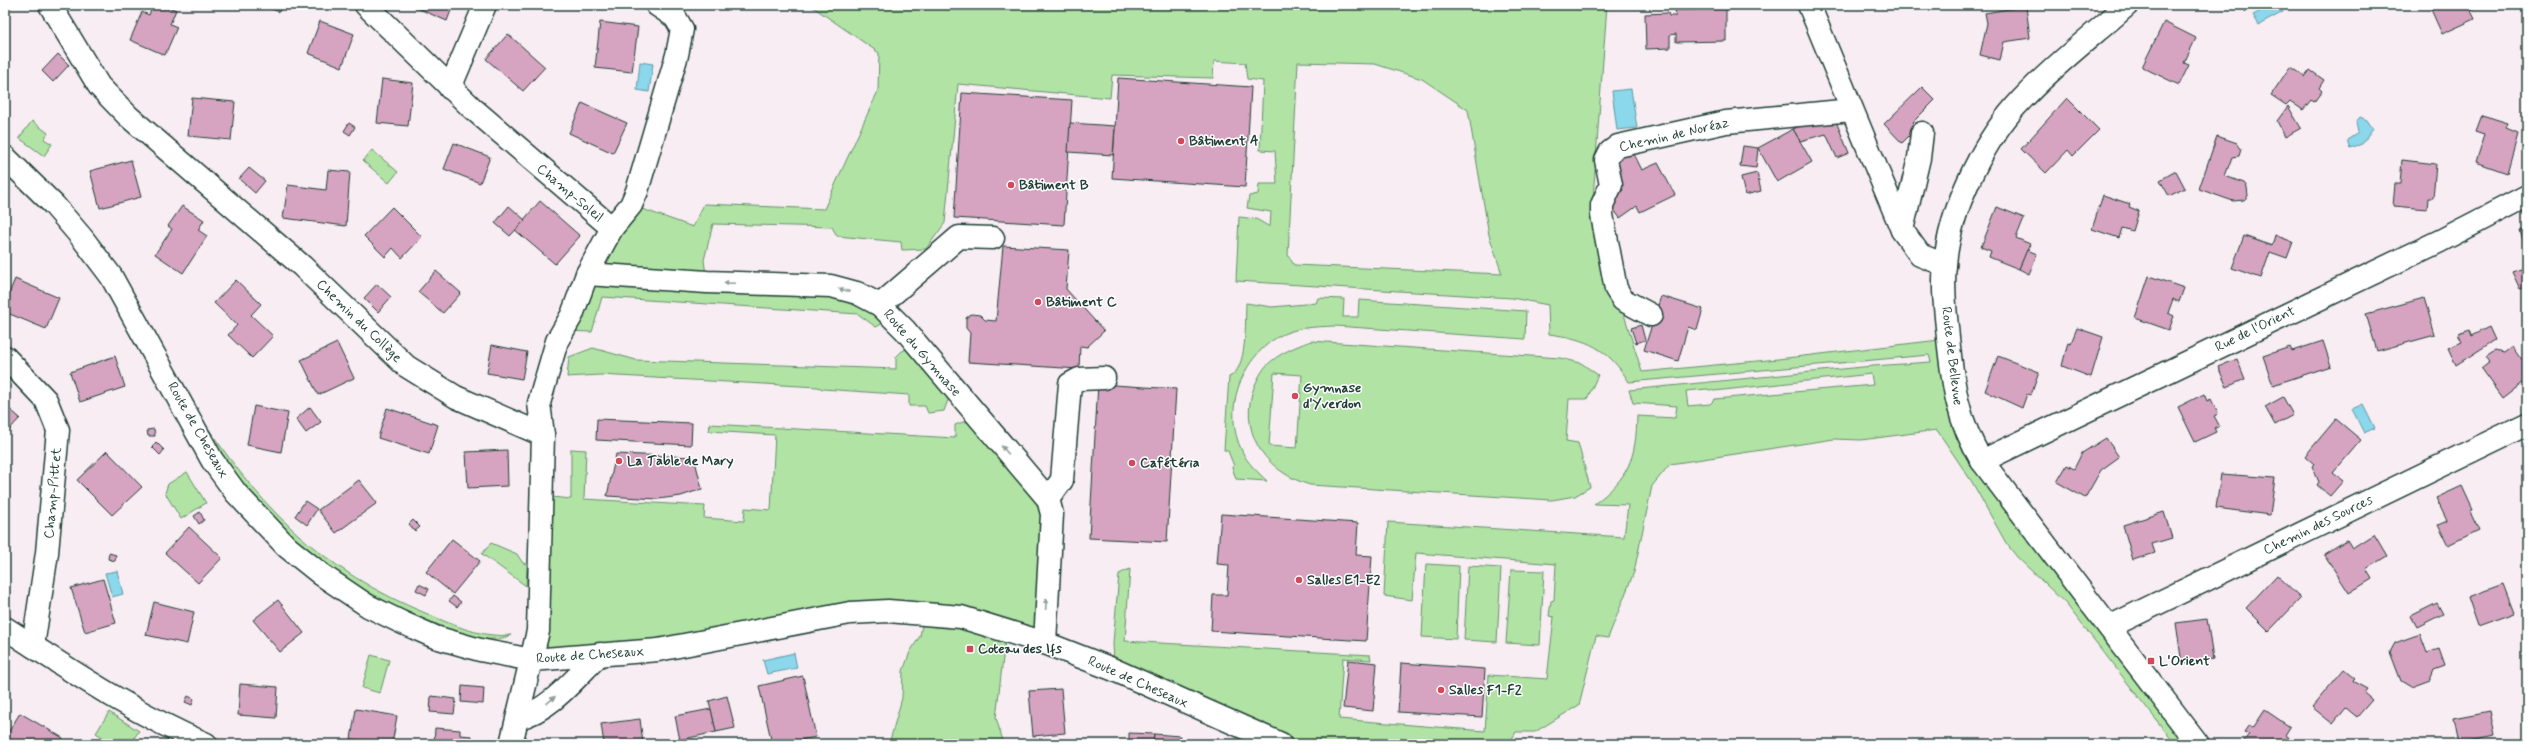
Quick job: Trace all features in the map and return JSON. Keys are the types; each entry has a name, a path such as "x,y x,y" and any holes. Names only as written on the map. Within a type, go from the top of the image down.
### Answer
{"street":[{"name":"Chemin du Collège","path":"50,5 100,86 128,116 291,256 406,366 456,397 543,435"},
{"name":"Champ-Soleil","path":"366,5 450,88 522,153 612,228 587,274 572,315 557,341 539,403 543,435"},
{"path":"450,88 485,5"},
{"path":"612,228 631,205 637,192 677,55 682,29 675,17 657,5"},
{"path":"1809,5 1902,230 1920,255 1945,265"},
{"name":"Route de Bellevue","path":"2127,5 2052,71 2016,107 2004,122 1983,156 1960,202 1951,227 1945,265 1944,299 1953,385 1957,407 1969,438 1982,461 2198,744"},
{"name":"Chemin de Noréaz","path":"1651,315 1623,300 1616,289 1602,215 1602,205 1611,185 1606,160 1610,152 1618,146 1726,122 1852,110"},
{"path":"1902,230 1919,158 1922,133"},
{"name":"Route de Cheseaux","path":"5,157 54,205 97,258 130,310 212,460 236,493 287,547 335,584 368,606 400,622 435,637 480,650 532,660 658,650 850,613 888,611 961,617 1045,643 1112,669 1281,744"},
{"name":"Rue de l'Orient","path":"1982,461 2440,241 2527,196"},
{"path":"880,305 959,237 993,238"},
{"name":"Route du Gymnase","path":"587,274 707,282 831,286 857,293 880,305 905,330 1048,499 1052,514 1045,643"},
{"name":"Champ-Pittet","path":"5,357 46,400 58,430 47,553 33,646"},
{"path":"1048,499 1062,480 1070,384 1079,379 1104,378"},
{"name":"Chemin des Sources","path":"2109,627 2527,424"},
{"path":"511,744 538,631 543,435"},
{"path":"5,628 130,705 206,744"},
{"path":"518,718 530,716 550,701 600,654"}],"green space":[{"path":"810,5 1607,5 1592,212 1642,372 1778,359 1948,339 1957,407 2198,744 2175,744 2066,604 2017,557 2006,543 1972,482 1937,430 1861,440 1834,439 1670,464 1652,486 1634,572 1608,638 1596,636 1579,705 1535,732 1516,732 1509,744 1281,744 1114,664 1113,643 1119,574 1130,569 1125,641 1370,655 1371,660 1343,658 1339,719 1485,731 1489,675 1547,679 1554,617 1549,616 1551,601 1554,600 1556,564 1416,553 1412,600 1384,596 1388,522 1624,537 1628,505 1594,504 1615,485 1623,476 1628,466 1635,444 1637,416 1675,418 1677,406 1633,403 1629,390 1873,366 1931,362 1929,355 1629,382 1613,361 1595,347 1575,339 1549,334 1548,305 1512,298 1236,281 1239,217 1256,219 1270,227 1271,212 1247,208 1249,196 1258,194 1259,184 1277,184 1275,151 1260,150 1263,81 1247,79 1245,63 1214,61 1213,78 1112,75 1110,98 958,84 945,223 926,249 902,250 901,242 837,236 832,227 713,224 704,260 707,282 831,286 889,313 880,325 876,327 858,314 602,297 592,332 563,331 631,205 693,227 704,204 824,209 878,91 879,53","holes":["1298,62 1375,64 1422,79 1468,110 1489,235 1502,274 1294,265 1288,255","1871,374 1873,385 1715,399 1710,404 1688,406 1686,391 1707,389 1714,391"]},
{"path":"32,121 48,133 44,139 52,144 44,156 19,138"},
{"path":"372,150 398,172 389,183 363,161"},
{"path":"1318,298 1344,299 1343,317 1358,317 1359,300 1526,311 1525,339 1335,326 1304,328 1283,334 1263,348 1253,360 1244,373 1234,404 1236,436 1242,451 1256,471 1267,481 1236,479 1232,467 1234,466 1228,451 1224,450 1229,377 1235,373 1240,365 1244,344 1246,303 1272,307 1316,303"},
{"path":"1311,341 1560,358 1581,363 1598,375 1587,399 1569,399 1566,441 1578,443 1590,487 1575,496 1552,500 1310,485 1295,479 1282,472 1270,462 1261,451 1254,438 1250,424 1249,409 1253,390 1266,366 1282,354","holes":["1274,373 1302,375 1297,448 1269,446"]},
{"path":"917,345 952,389 944,411 928,413 925,406 909,406 909,395 823,389 818,387 600,375 567,377 569,357 593,348 636,360 896,369 896,357 902,351"},
{"path":"193,405 216,440 266,503 323,555 355,577 391,597 440,619 459,627 480,633 490,635 511,635 502,638 483,639 436,624 395,606 358,586 324,563 293,537 265,509 239,477 215,443"},
{"path":"963,422 981,422 1048,499 1045,643 1006,632 996,718 1004,744 889,744 902,698 903,671 910,652 920,636 924,614 532,660 542,496 571,499 571,449 586,450 584,499 705,506 704,518 744,521 745,508 771,510 775,435 709,431 710,424 955,438 955,425"},
{"path":"187,472 206,503 181,519 165,493 168,484"},
{"path":"491,543 517,554 522,562 527,565 526,586 482,554"},
{"path":"1426,564 1459,566 1456,639 1422,637"},
{"path":"1468,566 1501,568 1497,642 1464,640"},
{"path":"1511,570 1544,571 1540,645 1506,643"},
{"path":"371,655 389,660 380,693 362,688"},
{"path":"109,712 139,731 130,744 113,744 96,733"}],"water":[{"path":"2273,5 2279,5 2283,12 2259,25 2253,15"},
{"path":"640,62 653,64 649,92 637,90"},
{"path":"1631,89 1637,128 1617,130 1612,91"},
{"path":"2360,117 2367,120 2373,129 2362,144 2350,148 2347,140 2358,133 2356,122"},
{"path":"2363,404 2375,428 2364,433 2352,409"},
{"path":"117,571 123,594 112,597 105,573"},
{"path":"794,653 797,668 767,674 763,660"}],"building":[{"path":"153,5 164,5 176,10 170,24 177,27 165,55 130,40 142,12 149,15"},
{"path":"263,5 282,5 279,12"},
{"path":"410,5 453,5 447,21"},
{"path":"2239,5 2253,5 2246,12"},
{"path":"2429,5 2478,5 2471,11 2475,19 2442,34"},
{"path":"2026,6 2030,38 2004,42 2000,60 1980,55 1987,23 1985,13"},
{"path":"1726,9 1726,41 1676,42 1676,34 1670,35 1670,48 1646,49 1645,14 1668,13 1669,16 1676,16 1675,10"},
{"path":"320,21 354,34 342,67 308,53"},
{"path":"600,22 638,27 632,72 595,68"},
{"path":"2164,22 2196,38 2184,63 2189,65 2179,85 2142,67"},
{"path":"508,34 545,67 523,91 486,59"},
{"path":"58,54 69,65 53,82 42,71"},
{"path":"2290,67 2305,77 2310,70 2324,80 2319,88 2322,91 2314,102 2311,100 2303,110 2290,101 2286,105 2271,95"},
{"name":"Bâtiment A","path":"1118,78 1251,87 1245,187 1112,178"},
{"path":"382,79 413,83 408,126 377,123"},
{"path":"1922,87 1935,100 1913,122 1918,127 1902,143 1884,124"},
{"name":"Bâtiment B","path":"962,93 1072,100 1064,225 954,218"},
{"path":"192,98 235,102 231,140 188,136"},
{"path":"2067,98 2099,130 2073,156 2068,150 2046,173 2021,149"},
{"path":"582,103 627,123 613,153 569,133"},
{"path":"2288,106 2301,128 2285,137 2277,121"},
{"path":"2482,115 2508,123 2506,128 2518,133 2507,173 2476,162 2485,134 2476,131"},
{"path":"1835,119 1849,153 1837,158 1826,134 1800,141 1793,129 1810,122 1811,125"},
{"path":"349,123 355,127 350,135 344,131"},
{"path":"1070,123 1115,126 1113,155 1068,152"},
{"path":"1793,129 1812,162 1777,182 1758,148"},
{"path":"2217,136 2237,143 2241,149 2239,156 2232,157 2225,176 2244,183 2247,187 2248,196 2244,200 2233,201 2199,189"},
{"path":"454,143 490,157 480,183 444,169"},
{"path":"1743,146 1758,148 1756,168 1740,166"},
{"path":"1631,148 1642,170 1658,163 1675,195 1640,212 1637,206 1620,218 1608,202 1623,190 1608,160"},
{"path":"131,160 141,197 100,208 90,171"},
{"path":"2402,160 2436,164 2433,198 2428,198 2427,209 2393,206 2395,184 2400,184"},
{"path":"249,168 265,181 255,193 239,179"},
{"path":"328,170 350,172 346,226 283,218 288,185 326,190"},
{"path":"2176,171 2185,188 2169,196 2160,180"},
{"path":"1757,173 1761,191 1745,195 1741,177"},
{"path":"2103,195 2130,204 2129,207 2139,211 2133,231 2122,228 2119,238 2092,229"},
{"path":"540,201 580,236 555,264 515,230"},
{"path":"182,206 204,220 198,230 207,236 183,273 155,254 172,229 168,226"},
{"path":"509,206 525,220 510,236 495,223"},
{"path":"392,207 422,237 402,258 393,248 385,257 364,236"},
{"path":"1997,207 2024,218 2016,238 2030,244 2019,269 1989,257 1991,251 1981,247"},
{"path":"2527,229 2527,253 2520,231"},
{"path":"2275,235 2293,242 2287,258 2270,252 2261,278 2232,268 2244,236 2272,246"},
{"name":"Bâtiment C","path":"1003,246 1069,250 1066,289 1104,331 1087,347 1080,346 1079,369 968,362 970,333 966,328 966,318 971,314 980,315 985,320 996,321"},
{"path":"2027,250 2037,254 2029,274 2019,269"},
{"path":"2524,268 2527,287 2520,289 2512,272"},
{"path":"436,271 461,293 443,313 418,292"},
{"path":"2149,276 2184,288 2179,302 2173,299 2168,313 2174,316 2169,330 2135,318"},
{"path":"15,279 59,298 46,329 5,312 5,303"},
{"path":"236,280 261,304 251,315 273,336 252,358 228,335 237,325 214,303"},
{"path":"377,284 391,297 378,312 364,298"},
{"path":"1661,296 1703,309 1697,330 1688,327 1678,361 1644,350"},
{"path":"2424,298 2435,335 2377,351 2366,314"},
{"path":"1641,325 1645,340 1636,343 1631,328"},
{"path":"2489,327 2495,340 2456,365 2448,348 2462,342 2458,334 2469,330 2471,336"},
{"path":"2077,328 2103,337 2091,377 2062,366 2068,342 2071,343"},
{"path":"2323,341 2331,366 2273,385 2263,356 2290,347 2292,351"},
{"path":"337,343 354,378 318,395 301,360"},
{"path":"492,345 527,352 522,379 487,373"},
{"path":"2512,346 2527,366 2527,379 2502,398 2481,369 2490,362 2486,357 2495,351 2503,353"},
{"path":"115,356 125,387 80,402 70,372"},
{"path":"1998,356 2039,372 2031,395 2027,394 2022,408 1985,391"},
{"path":"2237,359 2245,379 2227,387 2218,367"},
{"name":"Cafétéria","path":"1098,384 1176,389 1167,542 1089,538"},
{"path":"2204,394 2207,401 2211,399 2218,414 2214,416 2219,425 2214,428 2216,432 2195,442 2178,407"},
{"path":"2283,397 2293,415 2275,425 2265,407"},
{"path":"5,405 20,418 5,434"},
{"path":"254,406 288,413 281,452 247,445"},
{"path":"310,407 321,422 306,433 296,419"},
{"path":"387,408 438,425 429,454 378,438"},
{"path":"597,419 692,423 691,445 596,440"},
{"path":"2336,419 2361,440 2333,473 2343,481 2330,496 2317,485 2319,482 2312,466 2314,464 2305,456"},
{"path":"154,429 155,436 148,436 147,430"},
{"path":"2106,438 2119,457 2101,470 2085,498 2057,482 2067,465 2074,469 2082,453"},
{"path":"156,442 164,450 160,455 152,447"},
{"path":"507,450 508,486 468,488 466,452"},
{"path":"107,451 142,487 112,515 77,480"},
{"path":"616,454 694,457 702,489 681,496 658,499 607,496"},
{"path":"2221,474 2275,478 2270,515 2216,508"},
{"path":"359,480 377,503 336,533 318,510"},
{"path":"2462,486 2473,510 2470,511 2479,530 2448,545 2438,525 2447,521 2436,498"},
{"path":"305,501 317,509 307,525 295,516"},
{"path":"200,512 204,520 199,524 194,516"},
{"path":"2164,512 2172,538 2152,544 2155,553 2133,560 2123,525"},
{"name":"Salles E1-E2","path":"1221,514 1358,523 1356,555 1372,556 1366,641 1211,631 1213,595 1227,595 1229,565 1217,564"},
{"path":"413,520 420,527 415,531 409,524"},
{"path":"189,527 222,558 198,583 165,553"},
{"path":"2374,534 2387,556 2366,569 2372,579 2349,593 2324,554 2347,540 2352,548"},
{"path":"452,539 480,561 453,594 426,572"},
{"path":"109,553 116,555 115,561 108,559"},
{"path":"2277,575 2301,598 2269,631 2246,608"},
{"path":"103,579 116,623 85,632 71,588"},
{"path":"419,584 429,589 426,595 416,590"},
{"path":"2503,584 2514,613 2478,626 2468,597"},
{"path":"453,596 461,602 457,607 449,601"},
{"path":"278,600 304,633 280,652 253,620"},
{"path":"154,602 194,612 187,644 146,635"},
{"path":"2437,603 2443,614 2417,627 2411,616"},
{"path":"2207,619 2213,659 2182,664 2176,623"},
{"path":"2420,634 2427,653 2439,649 2445,666 2434,670 2430,680 2411,687 2401,681 2390,652 2395,643"},
{"path":"1348,660 1377,663 1373,711 1343,708"},
{"name":"Salles F1-F2","path":"1401,663 1485,669 1482,717 1398,712"},
{"path":"2344,669 2355,678 2352,681 2367,689 2364,693 2372,700 2357,717 2346,708 2333,724 2312,707"},
{"path":"803,676 816,737 800,740 801,744 772,744 759,686"},
{"path":"240,684 278,687 276,718 238,715"},
{"path":"462,686 484,688 483,704 461,702"},
{"path":"1061,689 1065,733 1033,736 1029,691"},
{"path":"188,696 194,699 192,705 185,702"},
{"path":"431,696 456,699 454,714 430,712"},
{"path":"727,696 735,728 716,732 709,701"},
{"path":"356,709 397,716 392,744 351,739"},
{"path":"711,709 716,732 680,740 675,716"},
{"path":"2265,710 2290,727 2285,735 2292,739 2289,744 2242,744 2249,734 2244,732 2249,725 2253,728"},
{"path":"2490,711 2495,736 2458,743 2453,718"},
{"path":"20,713 63,738 60,744 5,744 5,738"},
{"path":"640,719 643,744 604,744 601,724"},
{"path":"435,728 460,730 460,735 472,736 471,744 434,744"},
{"path":"1129,733 1154,734 1153,744 1129,744"},
{"path":"1154,734 1180,736 1179,744 1153,744"}],"place":[{"name":"Bâtiment A","path":"1181,141"},
{"name":"Bâtiment B","path":"1011,185"},
{"name":"Bâtiment C","path":"1038,302"},
{"name":"Gymnase d'Yverdon","path":"1295,396"},
{"name":"La Table de Mary","path":"619,461"},
{"name":"Cafétéria","path":"1132,463"},
{"name":"Salles E1-E2","path":"1299,580"},
{"name":"Coteau des Ifs","path":"970,649"},
{"name":"L'Orient","path":"2151,661"},
{"name":"Salles F1-F2","path":"1441,690"}]}
